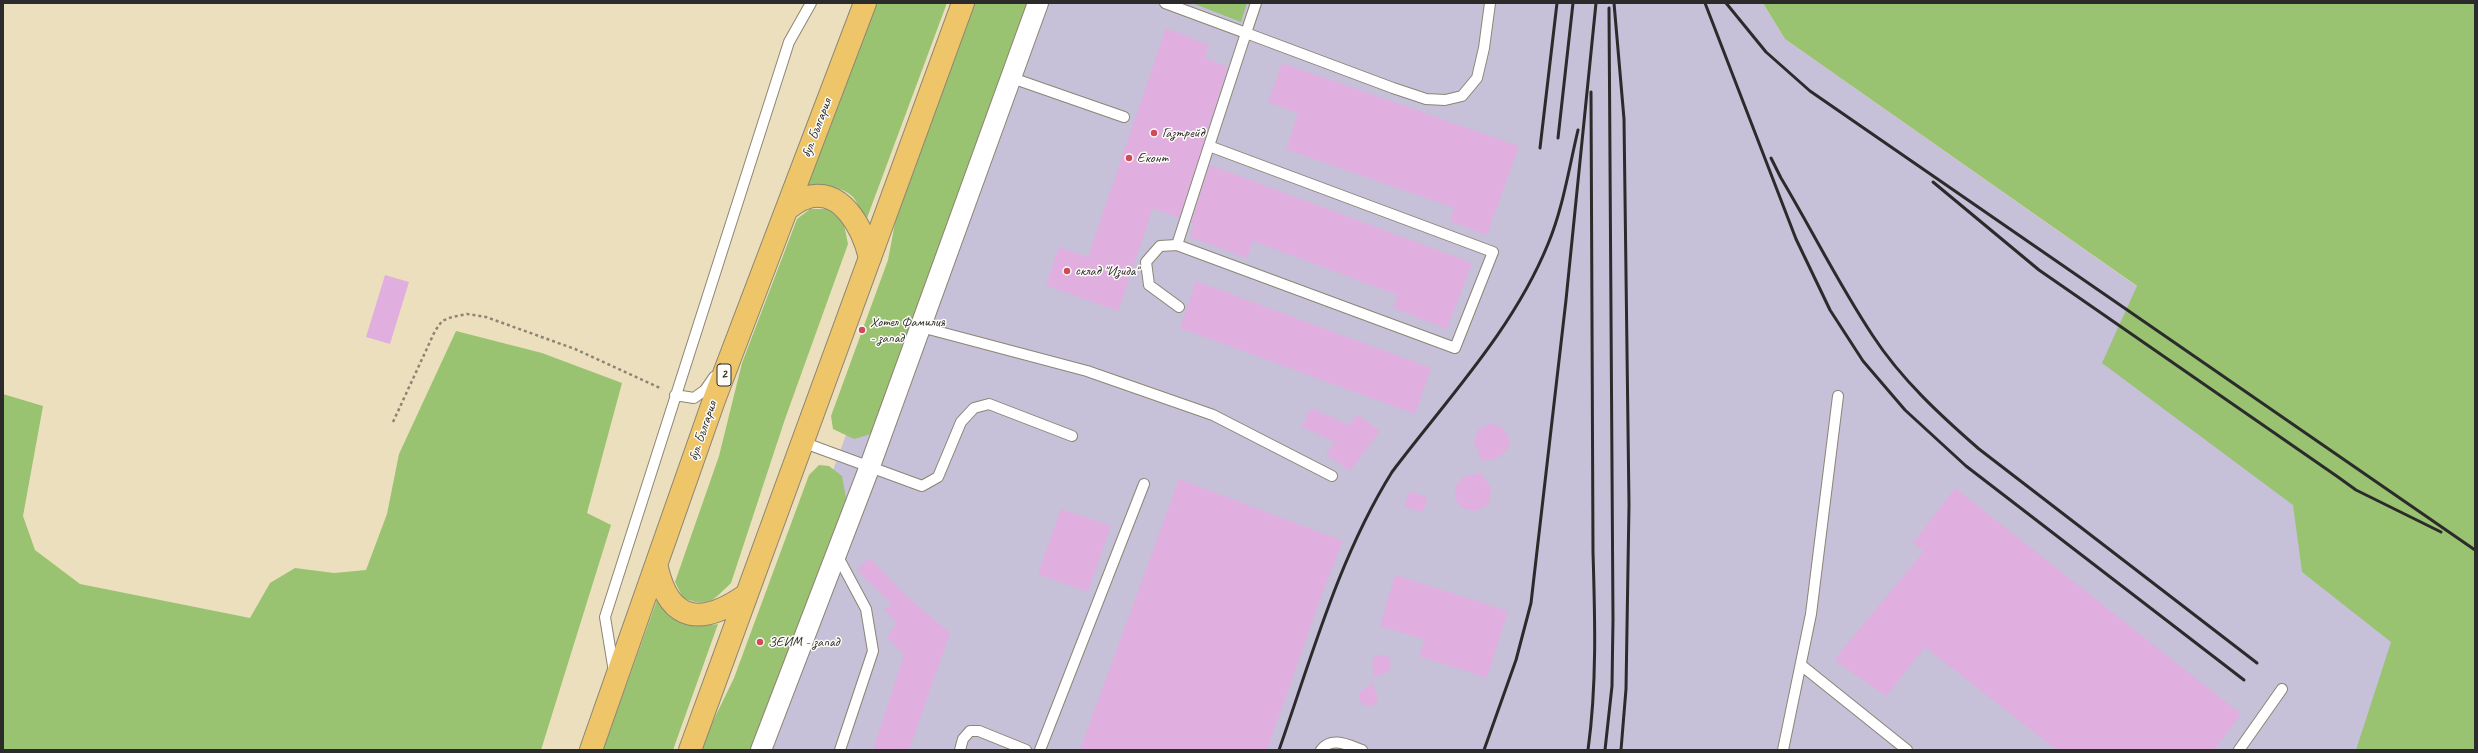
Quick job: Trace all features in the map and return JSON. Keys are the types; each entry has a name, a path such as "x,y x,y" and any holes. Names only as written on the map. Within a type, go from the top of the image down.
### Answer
{"highway":[{"name":"бул. България","path":"591,750 734,349 865,3"},
{"path":"690,750 963,3"},
{"path":"787,209 803,199 816,197 832,199 847,209 855,220 865,237 870,258"},
{"path":"656,568 664,593 670,603 683,611 696,615 712,614 727,609 746,595"}],"street":[{"path":"761,750 870,466 1038,3"}],"lane":[{"path":"615,682 605,617 789,42 811,3"},
{"path":"1165,3 1393,88 1426,99 1446,100 1462,96 1477,78 1484,48 1490,3"},
{"path":"1177,245 1256,3"},
{"path":"1012,78 1124,117"},
{"path":"1179,307 1149,285 1146,262 1160,246 1177,245 1455,348 1493,252 1209,146"},
{"path":"921,328 1087,371 1213,415 1332,476"},
{"path":"676,395 694,398 705,390 734,349"},
{"path":"1783,750 1811,614 1838,396"},
{"path":"802,442 922,486 938,477 962,422 974,408 989,404 1072,436"},
{"path":"1040,750 1144,484"},
{"path":"836,553 866,609 873,651 840,750"},
{"path":"1801,665 1907,750"},
{"path":"2239,750 2282,689"},
{"path":"960,750 964,739 970,731 979,731 1026,750"},
{"path":"1321,750 1325,745 1340,742 1362,750"}],"path":[{"path":"393,422 435,331 442,321 467,314 486,318 575,349 676,395"}],"shaded area":[{"path":"1008,3 1763,3 1785,39 2475,524 2475,750 730,750 952,147"}],"green space":[{"path":"876,3 947,3 867,218 853,197 842,190 830,187 805,189"},
{"path":"973,3 1035,3 883,422 871,434 854,439 833,429 831,416 888,260 901,191"},
{"path":"1192,3 1247,3 1241,22"},
{"path":"1763,3 2475,3 2475,750 2356,750 2391,642 2302,572 2293,505 2102,363 2137,286 1785,39"},
{"path":"810,209 830,209 844,224 848,244 785,419 731,583 710,601 692,601 683,598 675,582 719,456 742,363 797,219"},
{"path":"456,331 542,353 622,383 587,513 611,525 541,750 3,750 3,394 43,406 23,516 35,550 80,584 250,618 270,583 295,568 334,573 366,570 387,514 399,454"},
{"path":"819,465 829,466 842,476 847,504 755,750 699,750 734,678 809,475"},
{"path":"657,600 671,615 683,623 698,626 718,624 673,750 603,750"}],"building":[{"name":"Газтрейд","path":"1166,28 1209,45 1205,58 1228,67 1179,218 1153,208 1118,311 1046,285 1059,247 1088,257"},
{"path":"1282,63 1519,146 1487,235 1450,221 1454,208 1286,149 1298,113 1268,102"},
{"path":"1210,165 1472,263 1447,329 1393,308 1397,295 1253,241 1247,258 1190,237 1194,224 1191,223"},
{"path":"385,275 409,282 390,344 366,337"},
{"path":"1196,281 1431,368 1415,414 1180,328"},
{"path":"1311,408 1349,425 1357,414 1380,431 1350,471 1326,454 1335,442 1302,427"},
{"path":"1488,424 1493,424 1504,429 1509,439 1509,445 1507,450 1498,458 1482,461 1474,441 1478,430"},
{"path":"1481,473 1491,488 1490,500 1487,505 1476,511 1464,509 1455,499 1455,487 1463,477"},
{"path":"1179,479 1343,541 1321,597 1267,750 1080,750"},
{"path":"1955,488 2241,714 2214,750 2057,750 1925,647 1886,696 1834,660 1924,551 1913,543"},
{"path":"1410,491 1428,498 1422,513 1404,506"},
{"path":"1061,509 1111,526 1088,592 1038,574"},
{"path":"869,558 905,595 950,633 909,750 873,750 904,655 887,637 897,623 884,610 892,604 857,570"},
{"path":"1395,575 1508,611 1487,678 1419,656 1425,640 1380,626"},
{"path":"1383,654 1390,659 1391,667 1386,673 1374,677 1372,661 1375,657"},
{"path":"1373,683 1378,700 1373,706 1365,706 1359,701 1359,693"}],"railway":[{"path":"1540,148 1557,3"},
{"path":"1558,138 1573,3"},
{"path":"1484,750 1516,660 1531,603 1566,300 1596,3"},
{"path":"1614,3 1624,119 1629,505 1626,689 1621,750"},
{"path":"1705,3 1796,239 1830,310 1863,361 1905,410 1966,466 2244,680"},
{"path":"1726,3 1766,52 1810,91 2475,550"},
{"path":"1605,750 1612,686 1613,619 1609,8"},
{"path":"1588,750 1593,701 1595,651 1593,552 1591,92"},
{"path":"1279,750 1328,608 1373,504 1392,472 1478,363 1498,335 1517,306 1534,275 1548,244 1558,216 1578,130"},
{"path":"1771,158 1837,277 1873,336 1896,367 1922,396 1979,449 2257,663"},
{"path":"1933,182 2039,270 2356,490 2441,532"}],"place":[{"name":"Газтрейд","path":"1154,133"},
{"name":"Еконт","path":"1129,158"},
{"name":"склад \"Изида\"","path":"1067,271"},
{"name":"Хотел Фамилия - запад","path":"862,330"},
{"name":"ЗЕИМ - запад","path":"760,642"}]}
